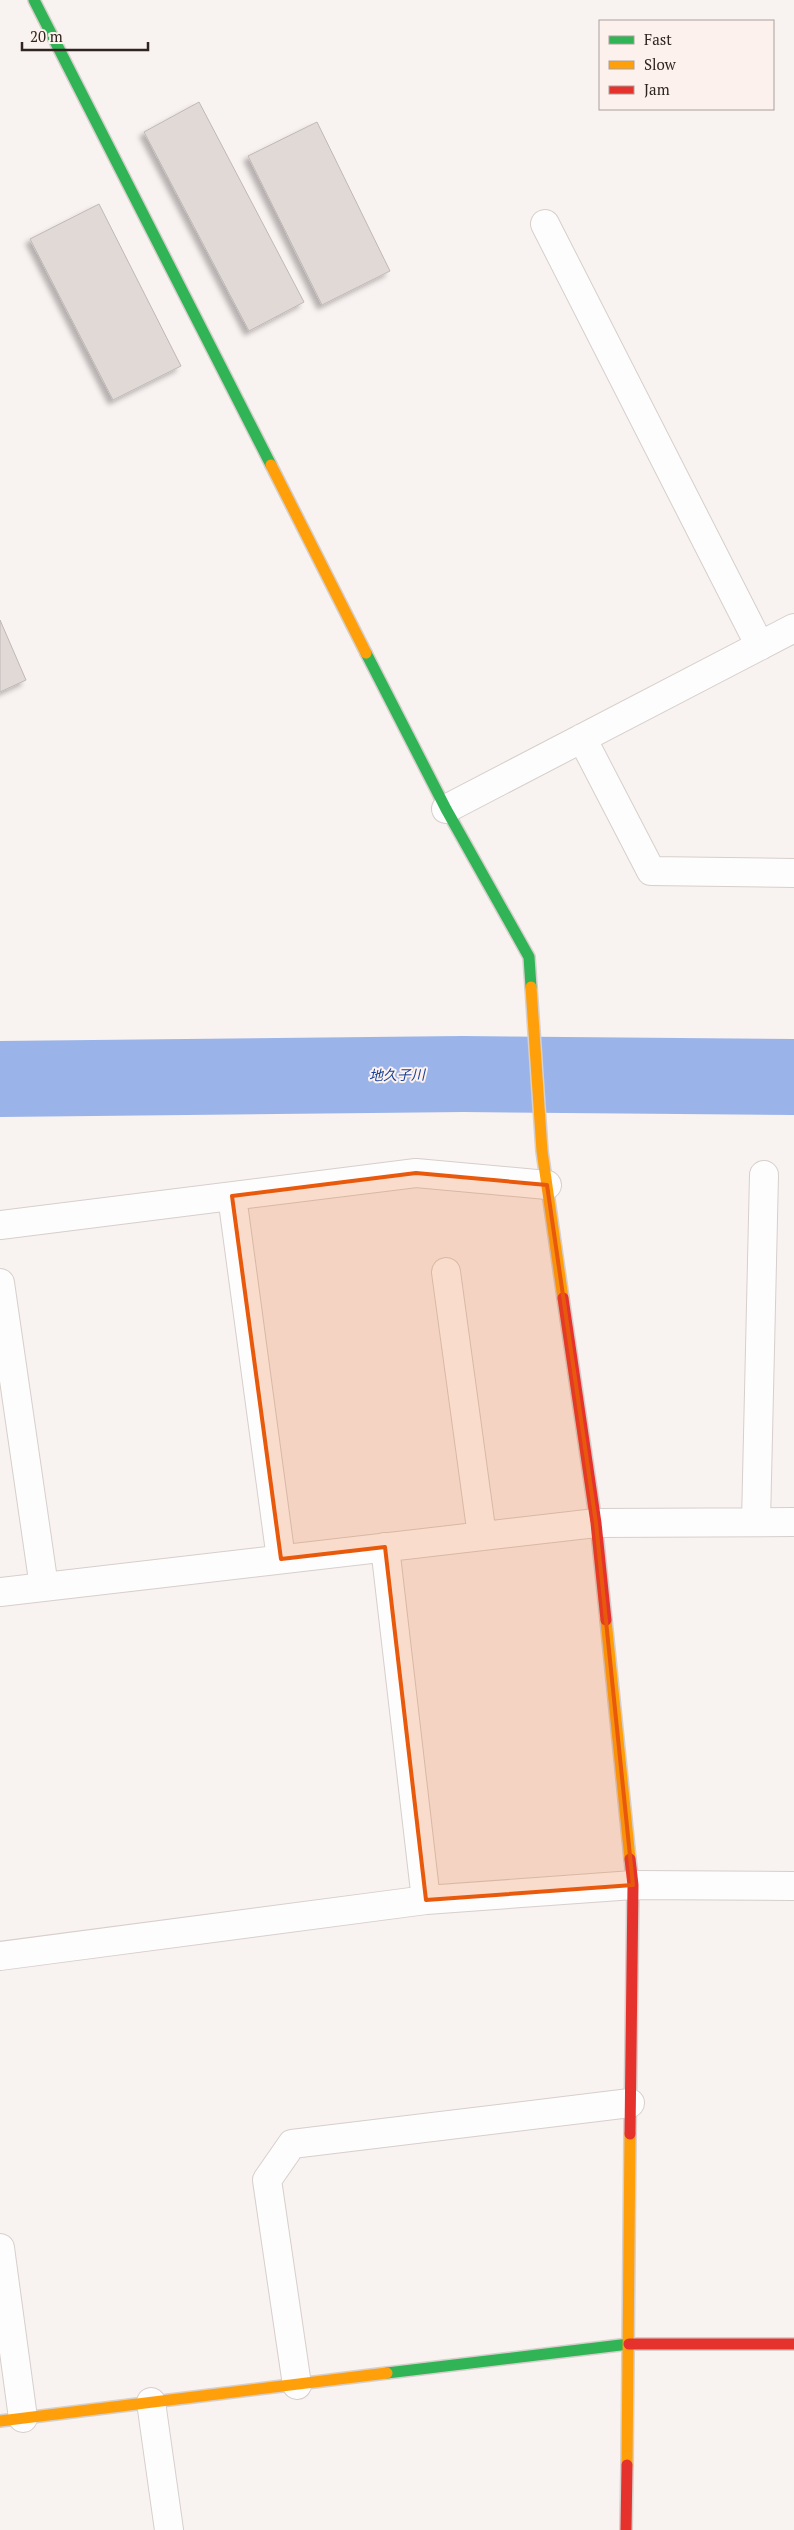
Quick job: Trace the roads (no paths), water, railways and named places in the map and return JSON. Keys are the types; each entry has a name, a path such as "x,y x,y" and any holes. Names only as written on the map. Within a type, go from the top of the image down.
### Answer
{"street":[{"path":"34,0 446,809 529,958 542,1151 596,1523 633,1885 626,2530"},
{"path":"545,224 760,646"},
{"path":"446,809 794,628"},
{"path":"582,738 651,871 794,873"},
{"path":"0,1225 416,1173 547,1185"},
{"path":"756,1522 764,1175"},
{"path":"232,1196 281,1559"},
{"path":"446,1272 482,1536"},
{"path":"0,1284 44,1587"},
{"path":"0,1592 596,1523 794,1522"},
{"path":"385,1547 426,1900"},
{"path":"0,1956 426,1900 633,1885 794,1886"},
{"path":"297,2385 267,2180 292,2144 630,2102"},
{"path":"0,2248 12,2420 627,2344 794,2344"},
{"path":"151,2402 169,2530"}],"waterway":[{"name":"地久子川","path":"0,1079 463,1074 794,1077"}]}
